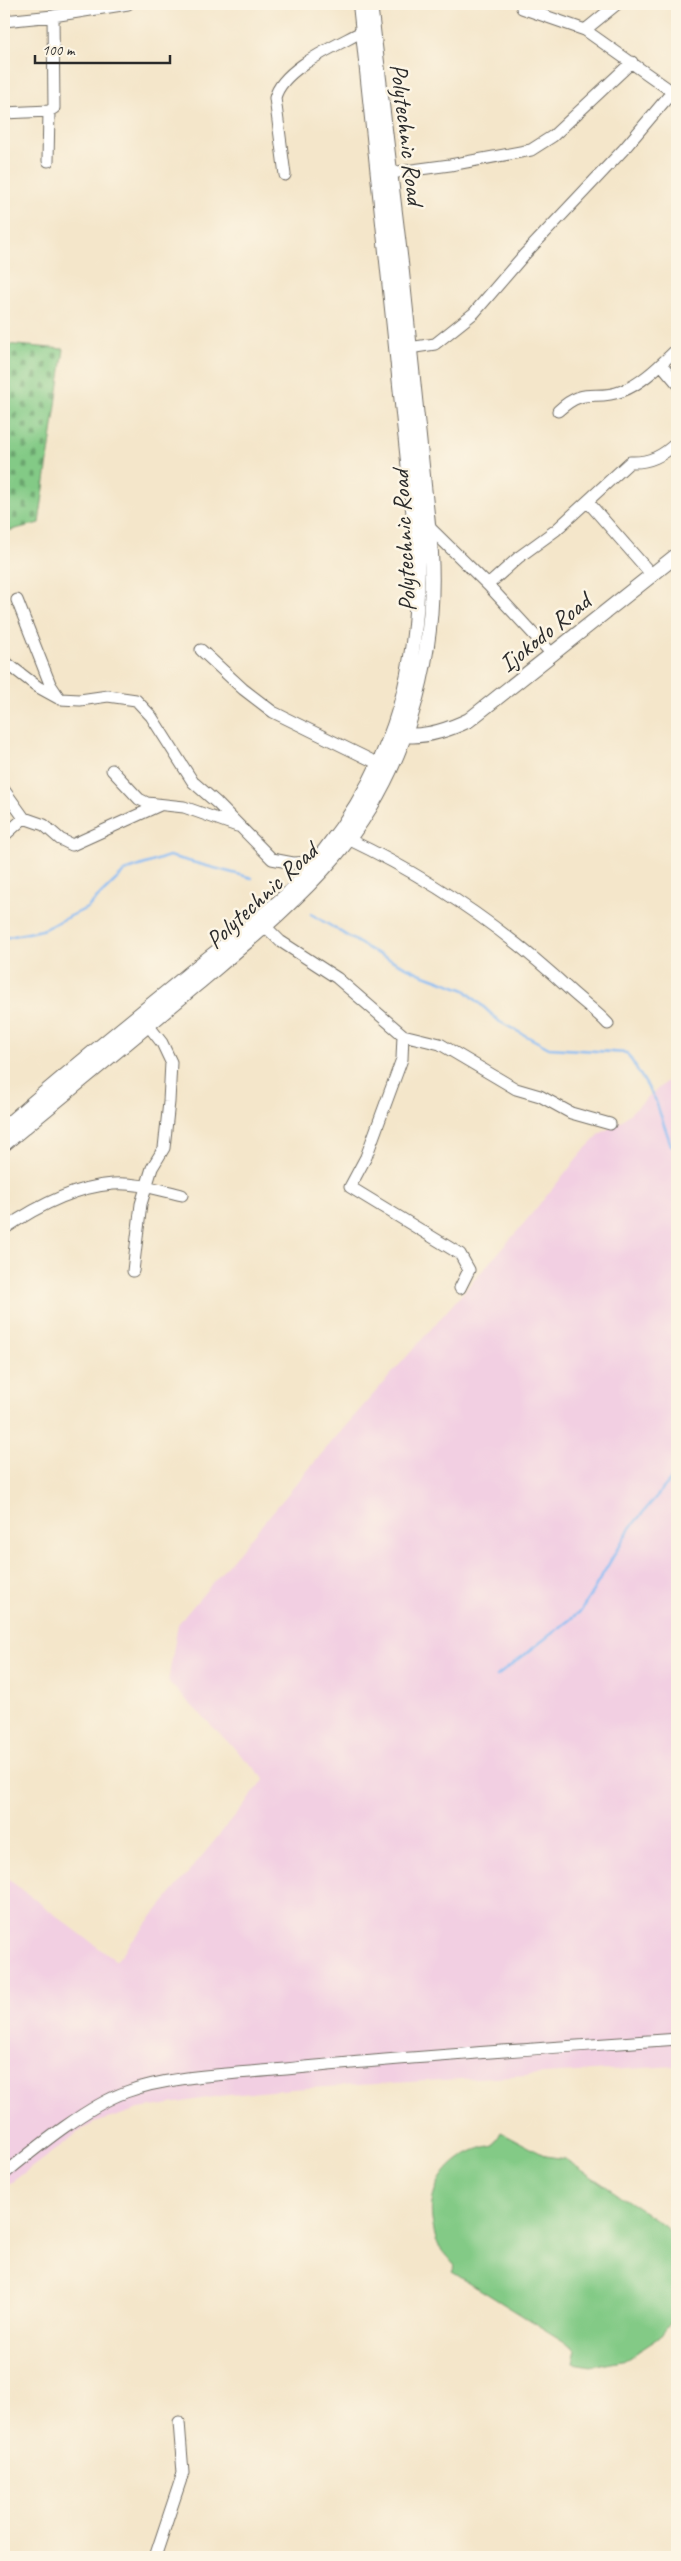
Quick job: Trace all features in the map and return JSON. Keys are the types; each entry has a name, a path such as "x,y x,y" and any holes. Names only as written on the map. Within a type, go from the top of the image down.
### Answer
{"main road":[{"name":"Polytechnic Road","path":"4,1128 289,892 315,862 358,805 400,727 413,655 418,590 417,547 360,4"},
{"name":"Polytechnic Road","path":"4,1144 148,1025 299,896 348,840 377,794 400,727 422,677 429,636 432,582 409,348 370,4"},
{"name":"Ijokodo Road","path":"400,727 434,732 446,730 469,720 677,556"}],"street":[{"path":"4,21 53,16 128,4"},
{"path":"585,30 617,4"},
{"path":"409,348 435,344 474,313 524,255 675,93 585,30 522,8"},
{"path":"4,113 48,111 54,108 53,16"},
{"path":"285,175 275,98 278,88 306,64 363,31"},
{"path":"390,173 450,165 531,150 554,136 632,62"},
{"path":"48,111 48,161"},
{"path":"558,411 572,399 581,396 616,394 625,390 661,364 677,349"},
{"path":"661,364 677,383"},
{"path":"488,585 588,502 630,462 638,463 661,457 677,442"},
{"path":"588,502 652,575"},
{"path":"427,525 488,585 553,655"},
{"path":"17,600 50,684 60,698"},
{"path":"201,650 243,690 273,712 379,764"},
{"path":"4,660 38,687 60,698 80,700 108,696 136,700 151,716 192,782 218,803 240,828 272,859 293,863 315,862"},
{"path":"112,770 139,799 147,804 184,807 240,828"},
{"path":"4,790 24,818 44,825 60,840 72,845 160,805"},
{"path":"4,836 24,818"},
{"path":"348,840 384,856 451,896 538,960 608,1024"},
{"path":"265,926 280,941 336,978 403,1035 440,1044 516,1089 540,1096 572,1113 610,1124"},
{"path":"133,1271 141,1204 146,1186 164,1148 171,1062 162,1043 148,1025"},
{"path":"403,1035 402,1059 366,1157 350,1187 460,1254 469,1270 460,1288"},
{"path":"4,1230 21,1218 81,1188 115,1184 146,1186 182,1195"},
{"path":"4,2174 38,2146 108,2101 126,2092 175,2080 328,2065 677,2039"},
{"path":"155,2557 183,2473 179,2422"}],"shaded area":[{"path":"677,1072 677,2066 292,2089 220,2096 139,2109 95,2123 83,2129 4,2188 4,1876 116,1961 265,1779 168,1682 178,1624 335,1438 520,1228 586,1148 601,1133 620,1122"}],"green space":[{"path":"4,344 64,349 39,523 4,532"},
{"path":"501,2132 546,2156 565,2159 664,2225 677,2242 677,2314 659,2338 627,2359 591,2366 573,2363 576,2349 452,2272 455,2266 437,2243 431,2211 433,2196 445,2172 455,2162 466,2154 494,2145"}],"waterway":[{"path":"4,938 42,930 87,908 125,871 169,856 252,878"},
{"path":"311,914 374,952 419,973 465,990 500,1022 549,1048 627,1053 655,1099 671,1145 677,1148"},
{"path":"497,1676 581,1611 630,1528 677,1472"}]}
